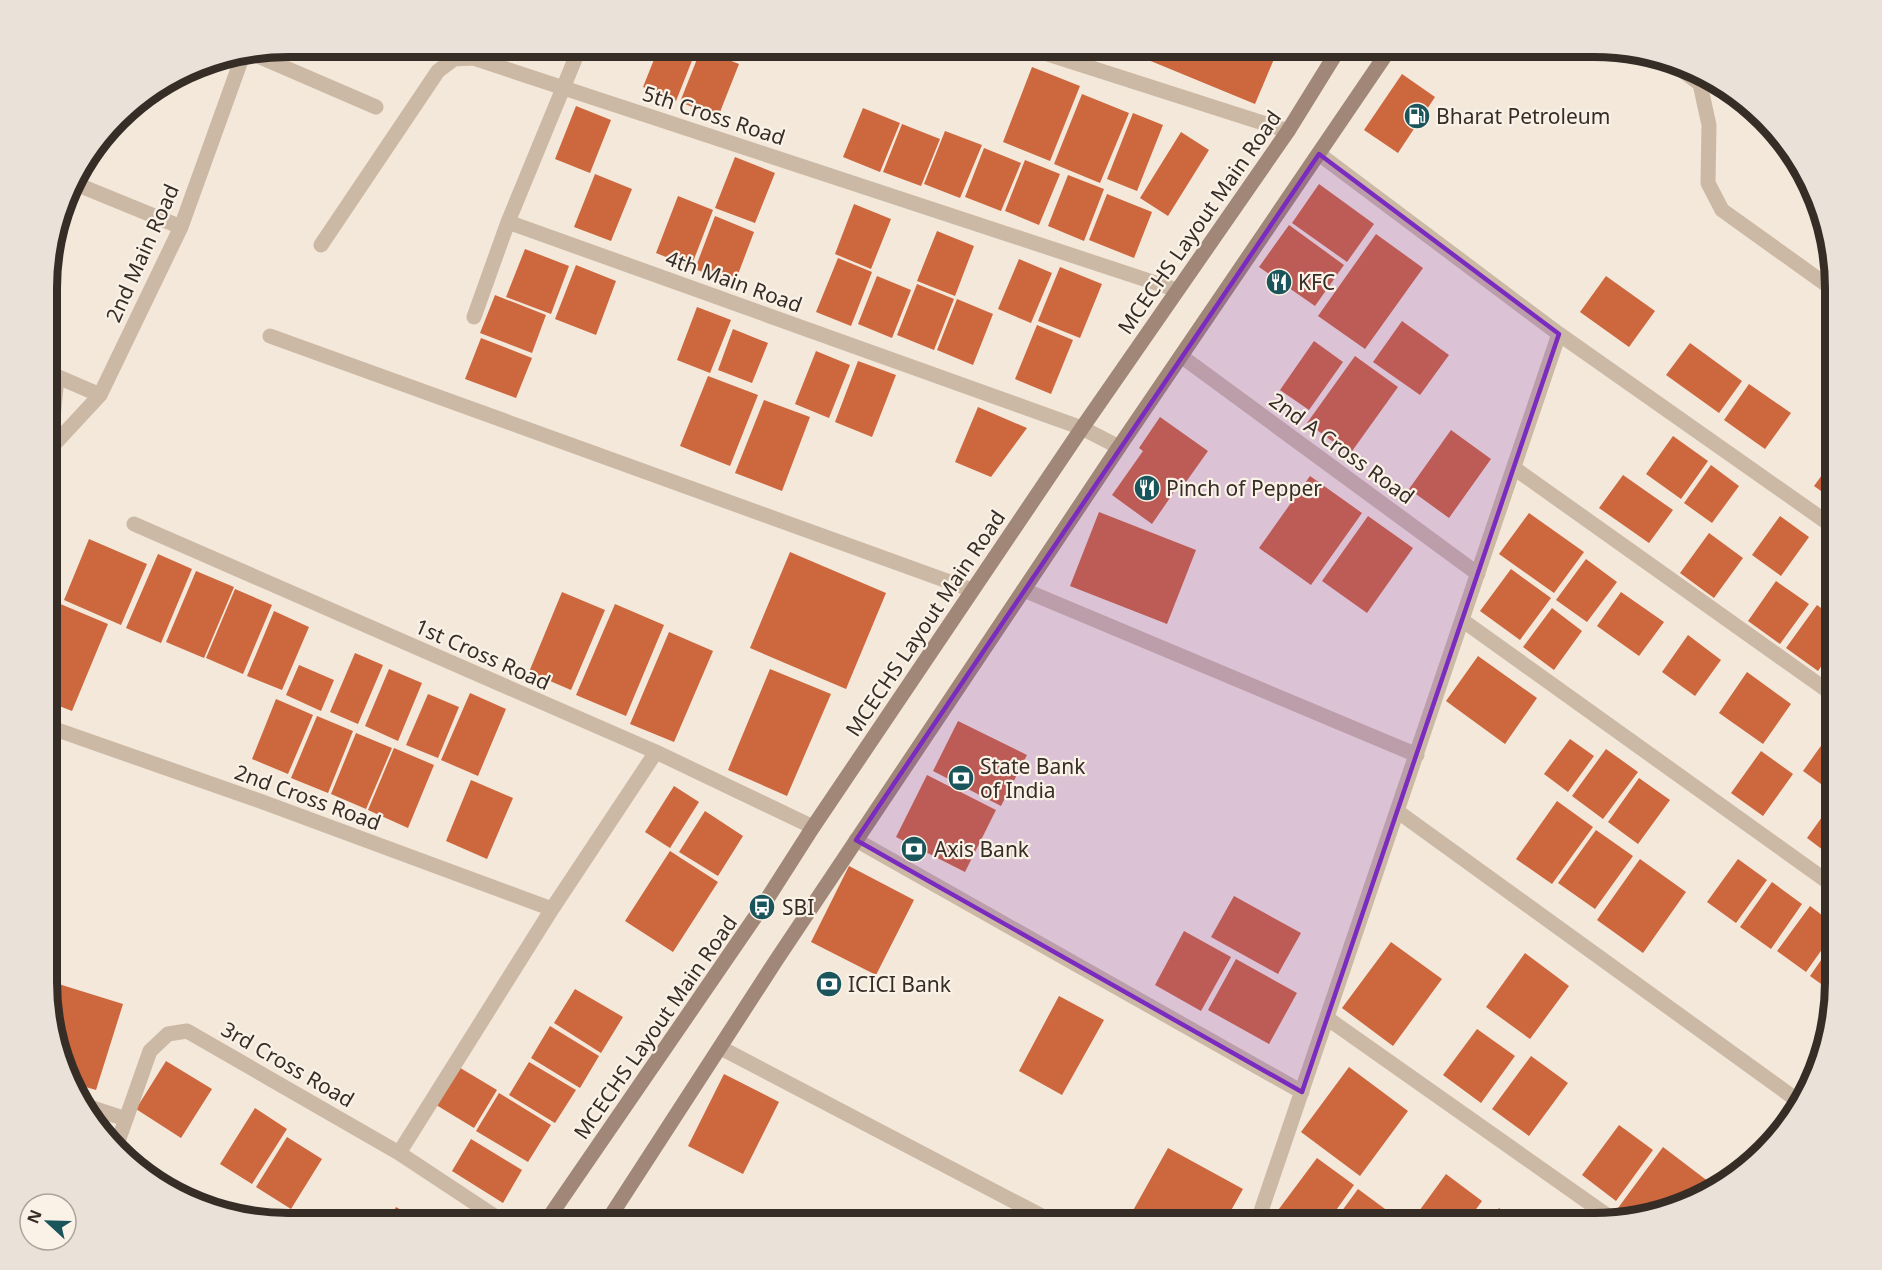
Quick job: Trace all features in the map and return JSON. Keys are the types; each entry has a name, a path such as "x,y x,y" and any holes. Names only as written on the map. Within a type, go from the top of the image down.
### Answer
{"main road":[{"name":"MCECHS Layout Main Road","path":"552,1213 762,907 813,827 1082,428 1288,131 1333,57"},
{"path":"613,1213 856,840 1384,57"}],"street":[{"path":"474,317 508,222 575,57"},
{"path":"1060,57 1288,131"},
{"path":"263,58 376,107"},
{"name":"5th Cross Road","path":"321,244 438,71 454,59 473,58 1178,290"},
{"name":"2nd Main Road","path":"57,441 100,395 181,226 241,62"},
{"path":"1696,81 1700,84 1709,125 1708,183 1722,210 1825,284"},
{"path":"1319,154 1559,333 1825,521"},
{"path":"81,186 181,226"},
{"name":"4th Main Road","path":"508,222 1082,428 1119,447"},
{"path":"1260,1213 1559,333"},
{"path":"270,336 972,590"},
{"name":"2nd A Cross Road","path":"1181,356 1478,574"},
{"path":"57,377 100,395"},
{"path":"1514,468 1825,689"},
{"name":"1st Cross Road","path":"134,524 656,752 813,827"},
{"path":"1024,590 1417,754"},
{"path":"1462,620 1825,880"},
{"name":"2nd Cross Road","path":"57,730 260,801 552,909"},
{"path":"399,1153 552,909 656,752"},
{"path":"1397,811 1794,1098"},
{"path":"856,840 1302,1092"},
{"path":"1327,1017 1605,1213"},
{"name":"3rd Cross Road","path":"119,1139 150,1050 168,1034 187,1031 399,1153 490,1213"},
{"path":"720,1048 1036,1213"},
{"path":"95,1109 126,1119"}],"highlighted area":[{"path":"1319,154 1559,334 1302,1092 856,840"}],"building":[{"path":"655,57 693,57 676,101 643,87"},
{"path":"698,57 721,57 739,64 718,117 680,102"},
{"path":"1141,57 1275,57 1255,104"},
{"path":"1032,67 1080,86 1050,161 1003,142"},
{"path":"1402,74 1435,97 1398,153 1364,130"},
{"path":"1082,94 1129,113 1100,183 1054,164"},
{"path":"576,106 611,120 590,173 555,159"},
{"path":"863,108 900,123 880,172 843,157"},
{"path":"1133,113 1163,125 1137,191 1107,179"},
{"path":"902,124 940,139 921,186 883,172"},
{"path":"945,131 982,145 960,198 924,184"},
{"path":"1181,132 1209,150 1168,216 1140,198"},
{"path":"984,148 1021,163 1001,211 965,197"},
{"path":"735,157 775,173 755,223 715,208"},
{"path":"1025,160 1060,174 1039,225 1005,211"},
{"path":"595,174 632,189 611,241 574,227"},
{"path":"1068,175 1104,189 1084,241 1048,226"},
{"path":"1319,184 1374,224 1347,262 1292,223"},
{"path":"1107,194 1152,212 1134,258 1089,240"},
{"path":"678,196 713,210 691,267 656,253"},
{"path":"854,204 891,219 871,269 835,254"},
{"path":"715,216 754,232 734,285 695,269"},
{"path":"1289,225 1344,265 1315,306 1259,267"},
{"path":"937,231 974,246 955,296 917,281"},
{"path":"1376,234 1423,268 1365,349 1318,316"},
{"path":"525,249 569,266 551,314 506,297"},
{"path":"838,258 872,272 851,326 816,312"},
{"path":"1019,259 1052,273 1031,323 998,309"},
{"path":"576,265 616,281 596,335 555,319"},
{"path":"1060,267 1102,284 1080,338 1038,321"},
{"path":"877,276 911,290 892,338 858,324"},
{"path":"1606,276 1655,311 1629,347 1580,312"},
{"path":"917,284 954,299 934,350 897,335"},
{"path":"495,295 546,315 532,353 480,333"},
{"path":"957,299 993,314 973,365 937,350"},
{"path":"697,307 731,320 710,373 677,360"},
{"path":"1402,321 1449,355 1420,395 1373,362"},
{"path":"1037,325 1073,340 1051,394 1015,379"},
{"path":"733,329 768,343 752,383 718,370"},
{"path":"481,338 532,358 516,398 465,379"},
{"path":"1314,341 1343,362 1309,410 1280,390"},
{"path":"1690,343 1742,381 1719,413 1666,375"},
{"path":"816,351 850,365 829,418 795,404"},
{"path":"1355,356 1398,387 1350,454 1307,423"},
{"path":"858,361 896,375 872,437 835,422"},
{"path":"708,376 758,395 730,466 680,446"},
{"path":"1749,384 1791,413 1765,449 1724,420"},
{"path":"764,400 810,417 782,491 735,473"},
{"path":"978,407 1027,428 991,477 955,462"},
{"path":"1160,417 1208,451 1186,482 1183,479 1152,524 1112,495 1143,451 1139,448"},
{"path":"1451,430 1491,459 1449,518 1409,489"},
{"path":"1673,436 1708,461 1681,499 1646,474"},
{"path":"1711,465 1739,486 1712,523 1684,503"},
{"path":"1825,471 1825,494 1814,486"},
{"path":"1623,475 1673,510 1649,543 1599,508"},
{"path":"1310,476 1362,513 1311,585 1259,548"},
{"path":"1099,512 1196,550 1167,624 1070,586"},
{"path":"1529,513 1584,552 1554,593 1499,554"},
{"path":"1368,516 1413,548 1367,613 1322,581"},
{"path":"1780,516 1809,537 1781,576 1752,555"},
{"path":"1709,533 1743,558 1714,598 1680,573"},
{"path":"89,539 147,564 121,625 64,600"},
{"path":"790,552 886,593 846,689 750,648"},
{"path":"158,554 192,569 161,643 126,628"},
{"path":"1586,559 1617,582 1587,622 1556,600"},
{"path":"1511,569 1551,598 1520,640 1480,611"},
{"path":"196,571 234,587 204,658 166,642"},
{"path":"1776,581 1809,604 1780,644 1748,621"},
{"path":"235,589 272,605 243,674 206,658"},
{"path":"562,592 605,610 571,690 529,672"},
{"path":"1621,592 1664,622 1639,656 1597,626"},
{"path":"58,603 108,624 72,711 57,705"},
{"path":"615,604 664,625 626,716 576,695"},
{"path":"1817,605 1825,611 1825,661 1818,671 1786,648"},
{"path":"1552,608 1582,631 1554,670 1523,647"},
{"path":"274,611 309,627 282,690 247,676"},
{"path":"669,632 713,651 674,742 630,724"},
{"path":"1688,635 1721,660 1695,696 1662,672"},
{"path":"355,653 383,665 358,724 330,712"},
{"path":"1478,656 1537,698 1505,744 1446,701"},
{"path":"299,665 334,680 321,711 286,695"},
{"path":"389,669 422,683 398,741 365,726"},
{"path":"770,669 831,694 787,796 728,770"},
{"path":"1747,672 1791,704 1763,744 1719,713"},
{"path":"470,693 506,709 478,776 441,760"},
{"path":"428,694 459,707 438,758 406,745"},
{"path":"276,699 313,715 288,774 252,759"},
{"path":"317,716 353,731 328,793 291,778"},
{"path":"958,721 1027,755 1001,806 933,771"},
{"path":"356,733 392,748 366,809 331,794"},
{"path":"1570,739 1594,756 1568,792 1544,774"},
{"path":"1825,740 1825,787 1803,771"},
{"path":"394,748 434,765 408,828 368,810"},
{"path":"1606,749 1638,772 1603,819 1572,796"},
{"path":"1761,751 1793,774 1763,816 1731,793"},
{"path":"927,775 996,810 965,872 896,837"},
{"path":"1639,778 1670,800 1638,844 1608,822"},
{"path":"471,780 513,798 487,859 446,841"},
{"path":"674,786 699,802 670,848 645,832"},
{"path":"1557,801 1593,827 1552,884 1516,859"},
{"path":"705,811 743,836 718,876 679,852"},
{"path":"1825,813 1825,852 1807,838"},
{"path":"1596,830 1633,856 1595,909 1558,883"},
{"path":"670,851 718,882 673,952 625,921"},
{"path":"1640,859 1686,892 1643,953 1597,920"},
{"path":"1738,859 1767,880 1736,923 1707,902"},
{"path":"849,866 914,900 876,975 811,942"},
{"path":"1772,882 1802,904 1771,949 1740,927"},
{"path":"1234,896 1301,933 1278,974 1211,937"},
{"path":"1810,906 1825,917 1825,945 1806,972 1777,951"},
{"path":"1184,931 1231,957 1201,1011 1155,985"},
{"path":"1391,942 1442,979 1393,1046 1342,1008"},
{"path":"1525,953 1569,986 1530,1039 1486,1007"},
{"path":"1825,954 1825,987 1810,976"},
{"path":"1236,959 1297,993 1269,1044 1208,1010"},
{"path":"57,983 123,1004 96,1090 82,1086 69,1056 61,1027"},
{"path":"575,989 623,1017 601,1053 554,1023"},
{"path":"1059,996 1104,1020 1062,1095 1019,1071"},
{"path":"550,1026 599,1056 580,1088 531,1058"},
{"path":"1477,1029 1515,1056 1481,1103 1443,1075"},
{"path":"1531,1056 1568,1083 1529,1136 1492,1109"},
{"path":"166,1061 212,1089 181,1138 136,1109"},
{"path":"529,1062 576,1090 555,1123 509,1095"},
{"path":"457,1066 497,1090 474,1128 433,1103"},
{"path":"1349,1067 1408,1111 1360,1176 1301,1132"},
{"path":"724,1074 779,1102 743,1174 688,1146"},
{"path":"499,1093 551,1125 528,1162 476,1131"},
{"path":"255,1108 287,1129 252,1184 220,1164"},
{"path":"1619,1125 1653,1150 1616,1201 1582,1175"},
{"path":"287,1137 322,1159 291,1209 256,1187"},
{"path":"471,1139 522,1170 503,1203 452,1171"},
{"path":"1663,1147 1709,1182 1654,1205 1622,1211 1618,1208"},
{"path":"1168,1148 1243,1189 1230,1213 1132,1213"},
{"path":"1317,1158 1354,1185 1334,1213 1276,1213"},
{"path":"1446,1174 1482,1201 1473,1213 1418,1213"},
{"path":"1358,1189 1391,1213 1340,1213"},
{"path":"396,1207 406,1213 393,1213"},
{"path":"1499,1208 1506,1213 1495,1213"}],"place":[{"name":"Bharat Petroleum","path":"1417,116"},
{"name":"KFC","path":"1279,282"},
{"name":"Pinch of Pepper","path":"1147,488"},
{"name":"State Bank of India","path":"961,778"},
{"name":"Axis Bank","path":"914,849"},
{"name":"SBI","path":"762,907"},
{"name":"ICICI Bank","path":"829,984"}]}
